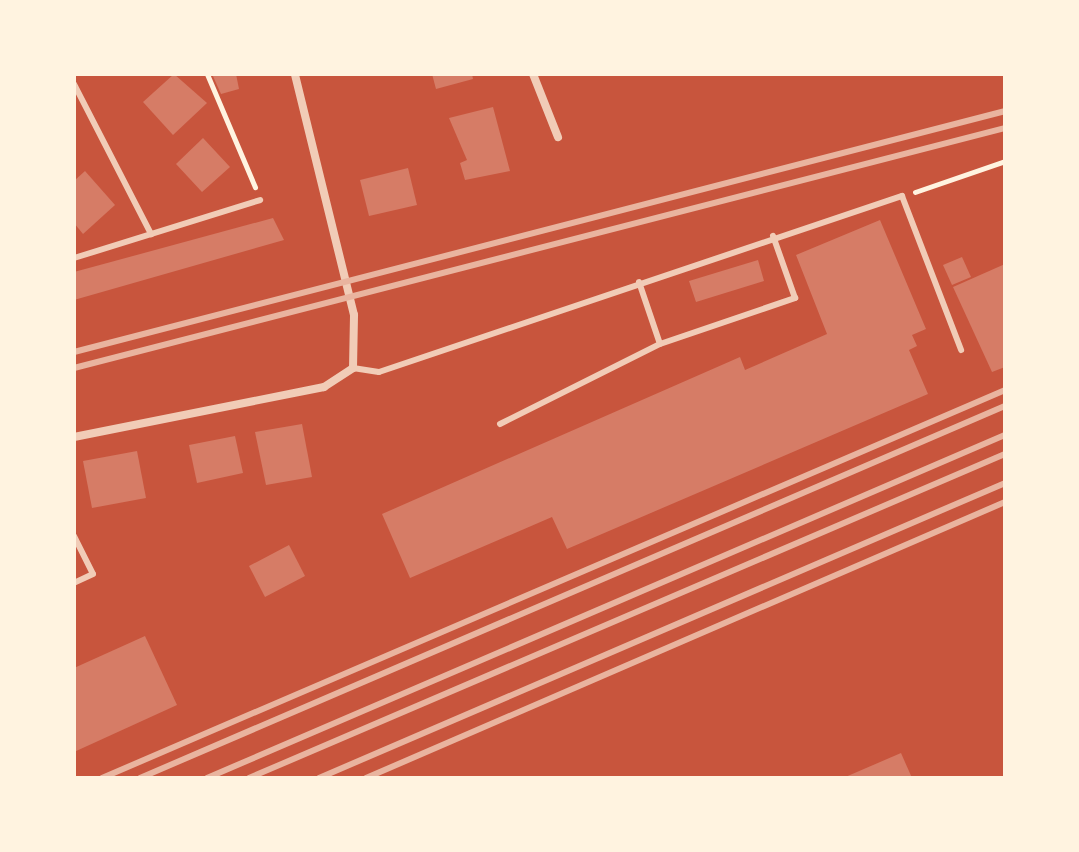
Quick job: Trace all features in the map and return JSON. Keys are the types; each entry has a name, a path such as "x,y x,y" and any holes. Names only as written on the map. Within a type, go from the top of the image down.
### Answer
{"street":[{"path":"74,437 324,387 353,368 354,315 295,74"},
{"path":"533,74 558,137"}],"lane":[{"path":"74,84 151,234"},
{"path":"353,368 379,372 773,236 902,196 961,350"},
{"path":"74,258 260,200"},
{"path":"500,424 660,344 795,298 773,236"},
{"path":"639,282 660,344"},
{"path":"74,536 93,574 74,583"}],"path":[{"path":"207,74 260,200"},
{"path":"902,196 1005,161"}],"building":[{"path":"174,74 207,103 173,135 143,102"},
{"path":"212,74 236,74 239,89 221,94"},
{"path":"432,74 472,74 473,79 436,89"},
{"path":"493,107 510,171 465,180 460,163 467,160 449,118"},
{"path":"203,138 230,167 202,192 176,164"},
{"path":"408,168 417,205 369,216 360,180"},
{"path":"85,171 115,205 83,234 74,223 74,181"},
{"path":"273,218 284,240 74,300 74,272"},
{"path":"880,220 926,329 912,335 917,346 909,350 928,394 567,549 552,517 410,578 382,514 740,357 745,370 827,334 796,255"},
{"path":"962,257 971,277 952,285 943,265"},
{"path":"758,260 764,281 696,302 689,281"},
{"path":"1005,264 1005,367 992,372 953,287"},
{"path":"302,424 312,477 266,485 255,432"},
{"path":"235,436 243,473 197,483 189,445"},
{"path":"137,451 146,498 92,508 83,461"},
{"path":"289,545 305,576 265,597 249,566"},
{"path":"145,636 177,705 74,752 74,668"},
{"path":"901,753 912,778 843,778"}],"railway":[{"path":"74,352 1005,111"},
{"path":"74,368 1005,128"},
{"path":"102,778 1005,390"},
{"path":"140,778 1005,406"},
{"path":"207,778 1005,435"},
{"path":"249,778 1005,454"},
{"path":"319,778 1005,483"},
{"path":"366,778 1005,502"}]}
